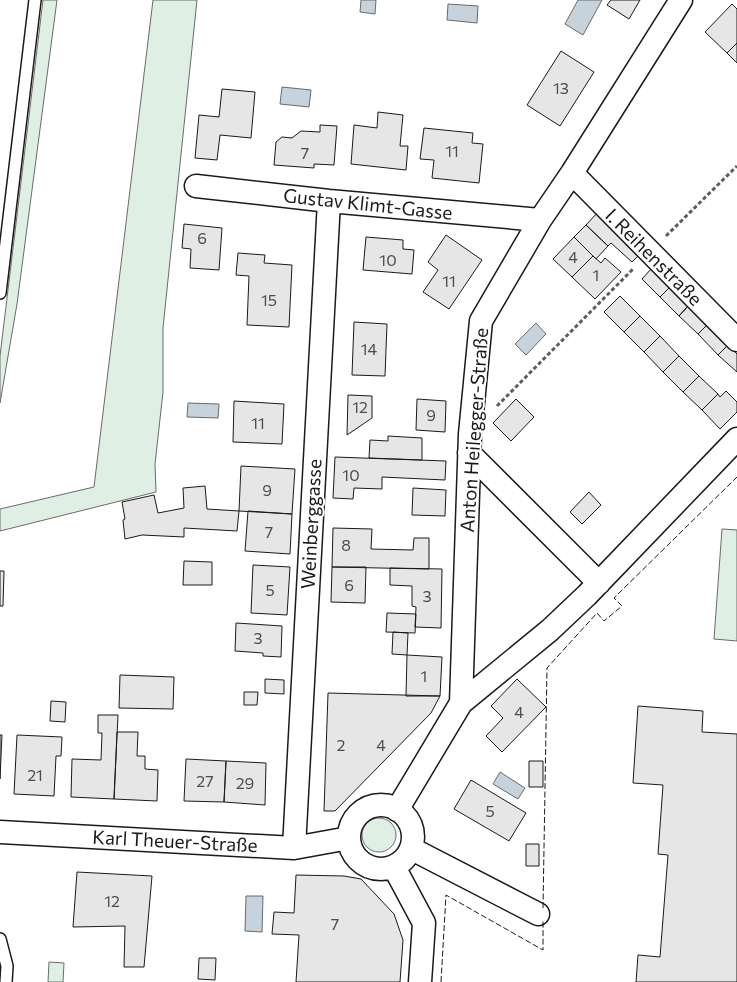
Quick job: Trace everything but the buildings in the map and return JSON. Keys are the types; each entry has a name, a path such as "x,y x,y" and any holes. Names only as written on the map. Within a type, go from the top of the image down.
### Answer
{"street":[{"name":"Anton Heilegger-Straße","path":"398,810 461,704 470,443 480,321 540,220 572,173 681,0"},
{"name":"I. Reihenstraße","path":"572,173 737,340"},
{"name":"Gustav Klimt-Gasse","path":"196,186 329,201 540,220"},
{"name":"Weinberggasse","path":"294,848 329,201"},
{"path":"461,704 550,630 599,583 737,439"},
{"path":"470,443 599,583"},
{"path":"376,806 387,806 398,810 410,822 414,840 412,849 405,860 394,867 384,870 373,869 356,857 351,848 349,838 351,827 356,817 365,810 376,806"},
{"name":"Karl Theuer-Straße","path":"0,832 294,848 349,838"},
{"path":"412,849 538,914"},
{"path":"394,867 424,923 420,982"}],"lane":[{"path":"0,293 35,0"},
{"path":"0,939 7,966 6,982"}],"path":[{"path":"470,443 650,252 737,166"}],"green space":[{"path":"43,0 57,0 17,304 0,403 0,356"},
{"path":"153,0 197,0 163,328 163,392 155,464 156,492 0,531 0,509 94,487"},
{"path":"722,529 737,530 737,641 714,639"},
{"path":"379,818 391,823 396,835 391,847 379,852 367,847 362,835 367,823"},
{"path":"49,962 64,963 63,982 48,982"}],"shaded area":[{"path":"361,0 376,0 375,14 360,12"},
{"path":"578,0 602,0 583,35 565,24"},
{"path":"448,4 478,6 477,23 447,20"},
{"path":"282,87 311,90 309,107 280,104"},
{"path":"536,323 546,334 526,355 515,344"},
{"path":"188,403 219,404 218,418 187,417"},
{"path":"500,772 525,788 518,799 493,784"},
{"path":"246,896 263,896 262,932 245,931"}],"fence":[{"path":"543,908 547,668 597,613 604,621 622,606 614,598 737,477"},
{"path":"441,982 446,895 543,950 543,921"}]}
